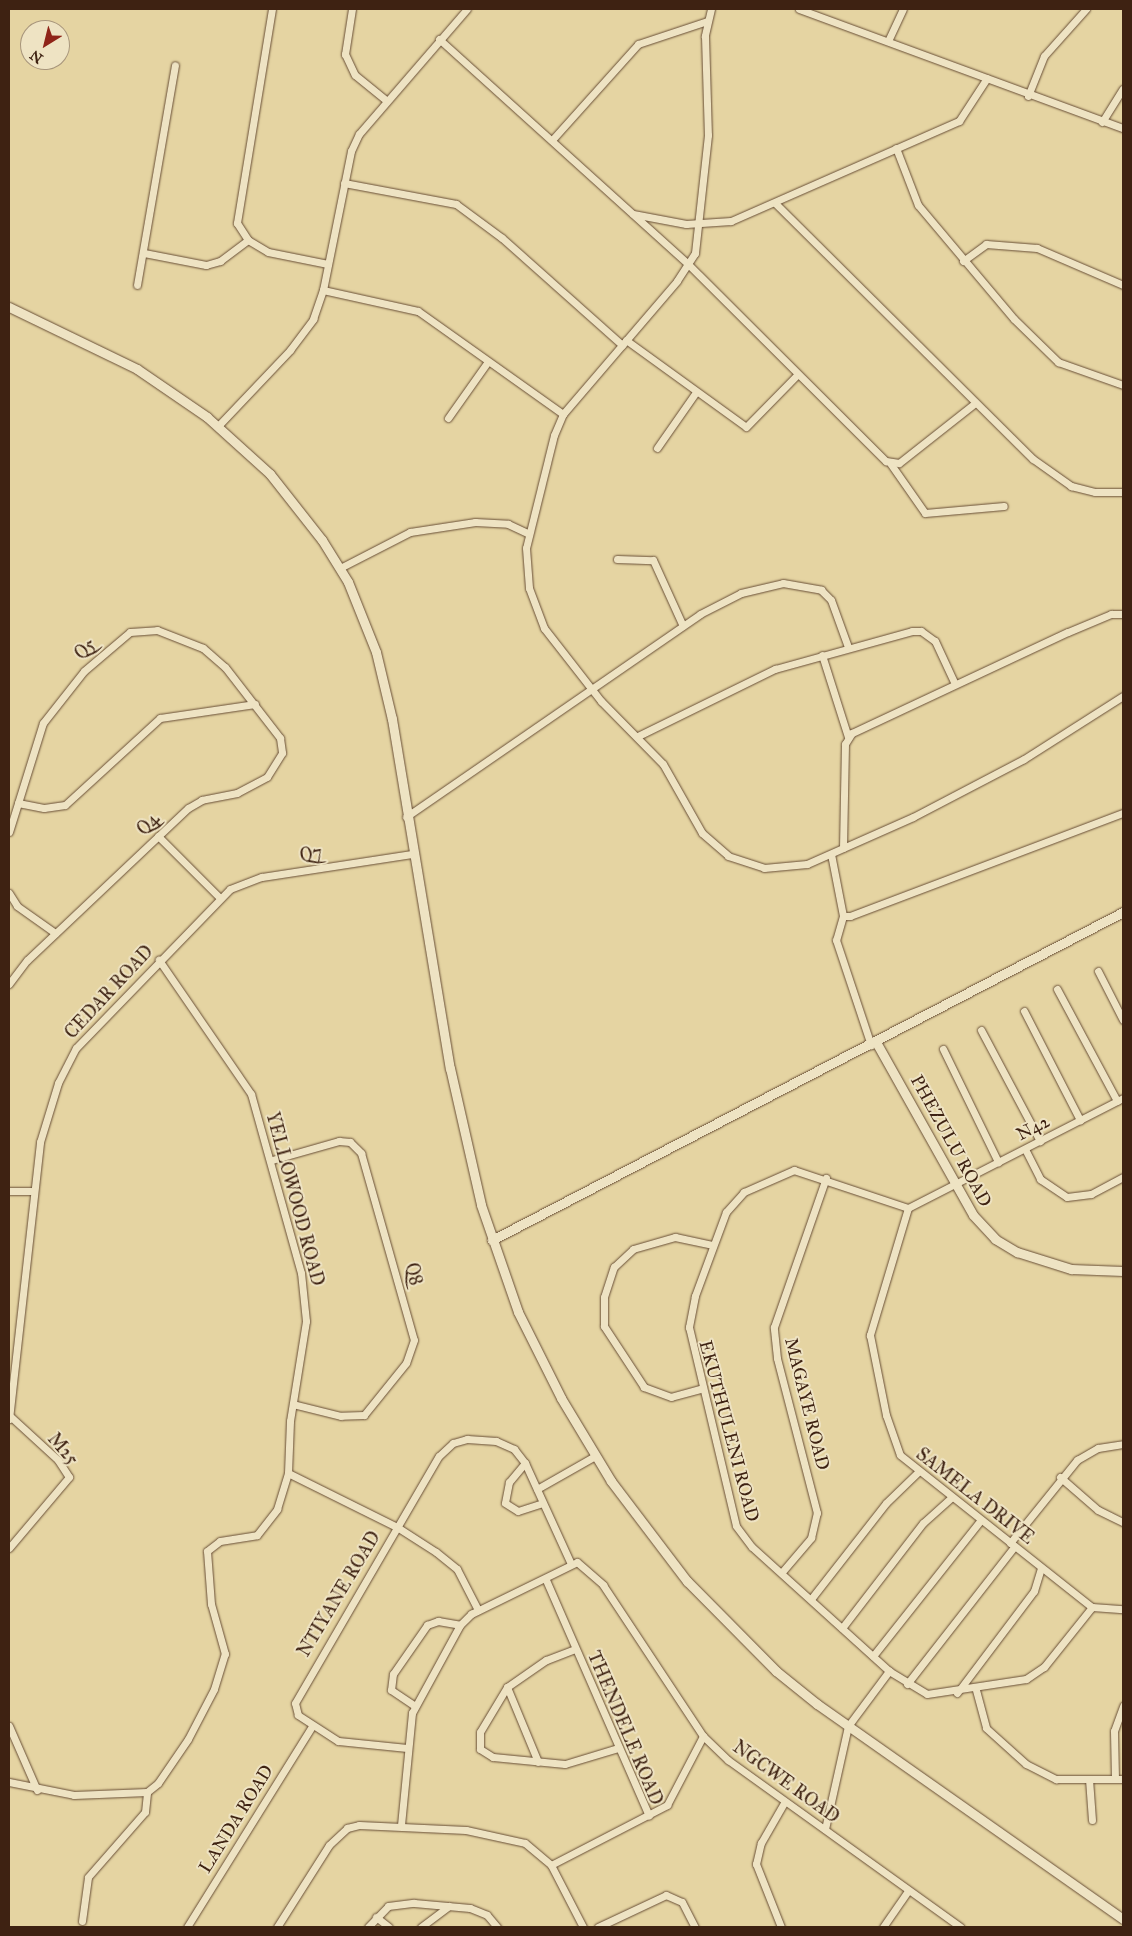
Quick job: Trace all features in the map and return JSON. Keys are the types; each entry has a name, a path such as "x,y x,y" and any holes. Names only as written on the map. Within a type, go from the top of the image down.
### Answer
{"street":[{"path":"272,9 239,192 237,223 248,240 268,252 328,264"},
{"path":"352,9 345,54 355,75 386,100"},
{"path":"218,426 290,350 313,319 323,290 344,183 355,142 386,100 467,9"},
{"path":"711,9 707,21 708,136 701,223 689,265 563,414 546,461 529,534 527,569 535,610 594,692 663,764 702,833 728,856 752,866 785,868 831,854 985,781 1123,696"},
{"path":"799,9 807,10 987,78 1028,96 1123,128"},
{"path":"888,41 903,9"},
{"path":"1028,96 1044,56 1086,9"},
{"path":"552,140 638,44 707,21"},
{"path":"439,39 689,265 797,375 890,463 924,513 1004,506"},
{"path":"137,285 175,65"},
{"path":"632,214 701,223 731,221 775,203 965,116 987,78"},
{"path":"1102,122 1123,90"},
{"path":"896,148 918,205 963,261 1058,362 1123,386"},
{"path":"344,183 456,204 624,342 746,427 797,375"},
{"path":"775,203 974,404 1033,458 1071,486 1095,492 1123,492"},
{"path":"144,253 206,265 220,262 248,240"},
{"path":"963,261 986,244 1036,248 1123,285"},
{"path":"323,290 418,312 487,363 563,414"},
{"path":"9,307 137,369 218,426 270,474 340,568 382,672 406,817 462,1124 492,1240 522,1320 595,1456 651,1536 715,1612 776,1671 848,1726 1123,1919"},
{"path":"448,418 487,363"},
{"path":"657,448 696,392"},
{"path":"890,463 899,463 974,404"},
{"path":"340,568 410,532 475,522 508,524 529,534"},
{"path":"618,559 653,560 683,626"},
{"path":"406,817 594,692 683,626 741,593 783,584 810,585 831,600 848,648"},
{"path":"848,738 955,684 1110,614 1123,614"},
{"name":"Q5","path":"9,832 35,736 46,718 84,671 130,632 157,630 203,648 254,704"},
{"path":"638,736 774,669 822,654 921,631 935,641 955,684"},
{"path":"822,654 848,738 843,848"},
{"path":"18,803 44,808 65,805 160,718 254,704"},
{"name":"Q4","path":"9,984 55,933 195,803 248,788 274,770 282,753 280,738 254,704"},
{"path":"843,916 1123,813"},
{"path":"158,836 218,896"},
{"name":"Q7","path":"218,896 262,877 413,854"},
{"path":"831,854 843,916 836,940 874,1043"},
{"path":"9,893 17,906 55,933"},
{"name":"CEDAR ROAD","path":"10,1418 31,1192 48,1112 67,1064 90,1031 218,896"},
{"path":"492,1240 1123,912"},
{"name":"YELLOWOOD ROAD","path":"147,1792 176,1762 214,1689 226,1654 211,1604 207,1551 220,1541 257,1535 277,1509 288,1473 293,1404 306,1301 272,1160 241,1074 159,960"},
{"path":"1098,971 1123,1020"},
{"path":"1057,989 1120,1100"},
{"path":"1024,1011 1080,1120"},
{"path":"980,1030 1040,1141"},
{"name":"PHEZULU ROAD","path":"874,1043 955,1180 972,1215 1003,1245 1071,1269 1123,1271"},
{"path":"943,1049 998,1162"},
{"name":"N42","path":"955,1180 1025,1149 1120,1100"},
{"name":"Q8","path":"272,1160 339,1141 350,1142 361,1153 414,1340 406,1363 364,1414 341,1416 293,1404"},
{"path":"1025,1149 1040,1179 1067,1197 1091,1194 1123,1177"},
{"name":"EKUTHULENI ROAD","path":"908,1208 826,1178 794,1170 750,1188 726,1212 713,1245 690,1317 690,1341 700,1389 736,1526 752,1548 782,1572 889,1671 907,1684 927,1694 976,1690 1036,1674 1092,1607"},
{"name":"MAGAYE ROAD","path":"782,1572 811,1538 817,1513 778,1358 774,1328 826,1178"},
{"path":"908,1208 955,1180"},
{"path":"9,1192 31,1192"},
{"name":"SAMELA DRIVE","path":"908,1208 870,1335 893,1441 918,1472 1092,1607"},
{"path":"700,1389 671,1397 651,1393 632,1373 610,1337 602,1314 614,1267 632,1248 669,1237 713,1245"},
{"name":"M25","path":"9,1548 69,1477 58,1460 10,1418"},
{"name":"NTIYANE ROAD","path":"407,1748 350,1745 312,1726 298,1715 296,1697 439,1456 453,1443 486,1439 508,1446 525,1463"},
{"path":"907,1684 1012,1545 1060,1477 1086,1453 1123,1444"},
{"path":"537,1489 595,1456"},
{"path":"401,1825 407,1748 415,1706 460,1625 478,1610 546,1580 571,1564 525,1463 509,1482 505,1503 518,1511 543,1503"},
{"path":"811,1600 886,1503 918,1472"},
{"path":"288,1473 397,1526 457,1569 478,1610"},
{"path":"1060,1477 1098,1510 1123,1522"},
{"path":"842,1628 923,1523 951,1498"},
{"path":"873,1656 980,1521"},
{"name":"NGCWE ROAD","path":"571,1564 586,1566 603,1584 703,1736 784,1802 825,1829 960,1927"},
{"path":"957,1693 1034,1591 1041,1568"},
{"name":"THENDELE ROAD","path":"546,1580 649,1816 551,1865"},
{"path":"1092,1607 1123,1609"},
{"path":"415,1706 391,1690 393,1674 427,1625 438,1620 460,1625"},
{"path":"575,1649 546,1660 507,1687 480,1732 480,1749 493,1757 538,1762 582,1761 618,1748"},
{"path":"825,1829 848,1726 889,1671"},
{"path":"507,1687 538,1762"},
{"path":"976,1690 986,1728 1012,1754 1056,1779 1119,1779 1114,1730 1123,1706"},
{"path":"9,1726 37,1790"},
{"name":"LANDA ROAD","path":"187,1927 312,1726"},
{"path":"649,1816 678,1792 703,1736"},
{"path":"1089,1779 1092,1820"},
{"path":"9,1782 37,1790 74,1795 147,1792 149,1803 140,1819 88,1877 82,1921"},
{"path":"781,1927 756,1864 761,1843 784,1802"},
{"path":"277,1927 340,1834 359,1825 401,1825 505,1837 525,1843 551,1865 583,1927"},
{"path":"883,1927 908,1891"},
{"path":"598,1927 666,1895 682,1902 695,1927"},
{"path":"368,1927 376,1917 396,1904 449,1906 481,1912 497,1927"},
{"path":"421,1927 449,1906"},
{"path":"376,1917 389,1927"}]}
